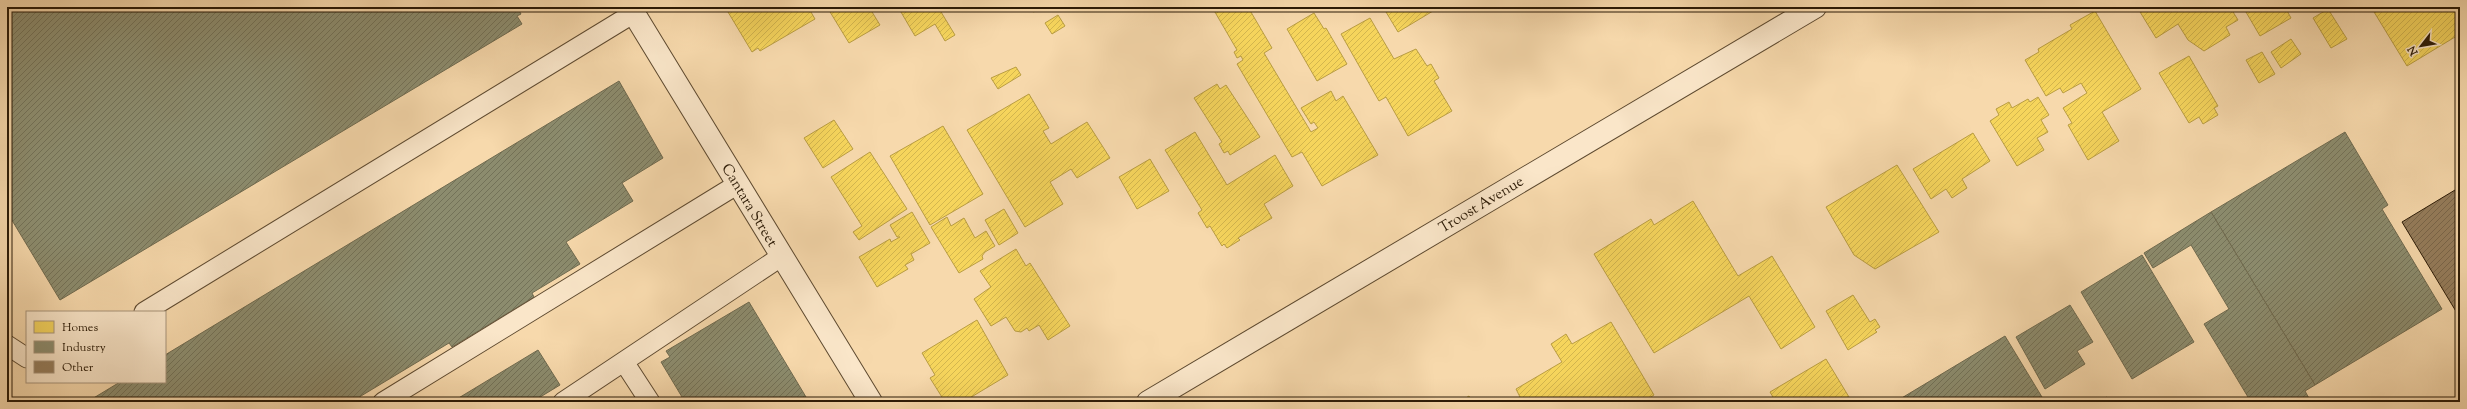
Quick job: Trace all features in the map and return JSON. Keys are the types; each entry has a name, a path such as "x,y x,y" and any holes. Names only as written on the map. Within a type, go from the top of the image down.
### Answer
{"street":[{"name":"Troost Avenue","path":"1148,402 1815,7"},
{"name":"Cantara Street","path":"632,10 871,402"}],"lane":[{"path":"146,311 632,10"},
{"path":"383,402 738,184"},
{"path":"563,402 782,256"},
{"path":"7,345 26,357"},
{"path":"624,362 650,402"}],"building: Homes":[{"path":"725,7 808,7 815,19 760,51 758,48 752,52"},
{"path":"827,7 869,7 880,25 849,43"},
{"path":"898,7 938,7 955,35 945,41 935,24 915,36"},
{"path":"1023,7 1040,7 1034,12"},
{"path":"1212,7 1248,7 1272,48 1264,53 1311,132 1318,128 1314,122 1311,124 1301,108 1331,91 1336,101 1343,96 1378,155 1322,186 1302,152 1292,157 1237,64 1243,60 1241,56 1237,58 1234,52 1237,50"},
{"path":"1383,7 1431,7 1433,11 1398,32"},
{"path":"1636,7 1647,7 1639,12"},
{"path":"2137,7 2230,7 2238,20 2226,27 2230,35 2204,51 2188,40 2178,24 2156,38"},
{"path":"2243,7 2285,7 2291,18 2260,36"},
{"path":"2371,7 2459,7 2460,34 2407,66"},
{"path":"2328,9 2347,39 2331,48 2313,18"},
{"path":"2095,11 2141,89 2102,112 2119,141 2088,160 2068,125 2072,123 2063,108 2087,93 2081,83 2063,93 2060,88 2046,96 2025,60 2039,52 2038,49 2072,29 2070,25"},
{"path":"1314,13 1324,29 1326,28 1347,64 1317,81 1287,29"},
{"path":"1058,15 1065,26 1052,34 1045,23"},
{"path":"1370,18 1394,59 1416,49 1427,66 1431,64 1439,78 1434,81 1452,111 1408,136 1386,97 1379,101 1341,34"},
{"path":"2291,39 2301,54 2281,68 2271,52"},
{"path":"2262,52 2275,74 2259,83 2246,60"},
{"path":"2189,56 2218,106 2214,108 2218,115 2203,124 2199,117 2189,123 2159,73"},
{"path":"1016,67 1021,75 998,89 991,78"},
{"path":"1217,84 1220,89 1226,85 1260,137 1230,155 1228,151 1224,153 1219,144 1222,142 1194,98"},
{"path":"1029,94 1049,128 1043,131 1051,144 1087,122 1110,158 1077,178 1071,169 1050,182 1063,204 1025,227 967,130"},
{"path":"2038,97 2049,115 2041,120 2048,132 2037,138 2044,150 2017,166 1990,121 1999,115 1996,109 2009,102 2012,108 2028,99 2030,102"},
{"path":"834,120 853,149 823,168 804,138"},
{"path":"943,126 983,194 930,225 890,156"},
{"path":"1195,132 1227,185 1275,155 1293,186 1264,204 1272,218 1238,238 1240,240 1227,248 1224,244 1222,246 1210,226 1207,228 1198,213 1202,210 1165,150"},
{"path":"1973,133 1990,161 1962,179 1967,188 1952,198 1946,189 1931,199 1913,169"},
{"path":"870,152 907,209 859,240 853,232 862,226 831,177"},
{"path":"1150,159 1169,191 1137,209 1119,177"},
{"path":"1897,165 1939,232 1875,269 1854,255 1826,207"},
{"path":"1693,201 1738,276 1772,256 1815,327 1781,349 1749,296 1654,353 1594,254 1651,219 1654,225"},
{"path":"1004,209 1018,233 999,245 985,220"},
{"path":"912,212 930,243 911,254 914,260 905,265 908,269 877,287 859,257 890,239 891,242 900,237 897,237 890,225"},
{"path":"947,217 951,226 964,218 975,238 986,231 995,246 985,252 982,256 983,259 959,273 931,227"},
{"path":"1016,249 1026,266 1030,263 1070,326 1048,340 1039,325 1029,331 1027,328 1021,332 1015,331 1006,317 991,326 974,299 991,287 980,271"},
{"path":"1853,295 1870,322 1875,319 1880,327 1875,330 1877,332 1848,350 1826,311"},
{"path":"977,320 1008,375 963,402 945,402 930,378 935,375 922,353"},
{"path":"1611,322 1654,395 1643,402 1612,402 1609,397 1600,402 1510,402 1520,397 1516,389 1562,362 1551,344 1566,334 1572,344"},
{"path":"1826,359 1852,402 1776,402 1770,392"},
{"path":"1469,396 1472,402 1459,402"}],"building: Industry":[{"path":"7,7 517,7 521,14 517,16 522,24 60,300 7,212"},
{"path":"619,81 663,158 622,183 633,201 566,242 580,264 532,293 534,297 452,347 449,343 351,402 87,402 118,383 166,383 166,354"},
{"path":"2345,132 2388,205 2382,209 2442,309 2315,385 2211,212"},
{"path":"2211,212 2315,385 2305,391 2311,402 2251,402 2204,324 2229,309 2191,245 2153,268 2144,253"},
{"path":"2142,255 2194,342 2132,379 2081,292"},
{"path":"749,302 809,402 685,402 661,362 670,357 666,351"},
{"path":"2070,305 2093,342 2077,351 2085,364 2045,389 2016,337"},
{"path":"2005,336 2045,402 1895,402"},
{"path":"538,350 560,385 532,402 452,402"},
{"path":"2107,397 2110,402 2099,402"}],"building: Other":[{"path":"2460,187 2460,318 2402,222"}]}
